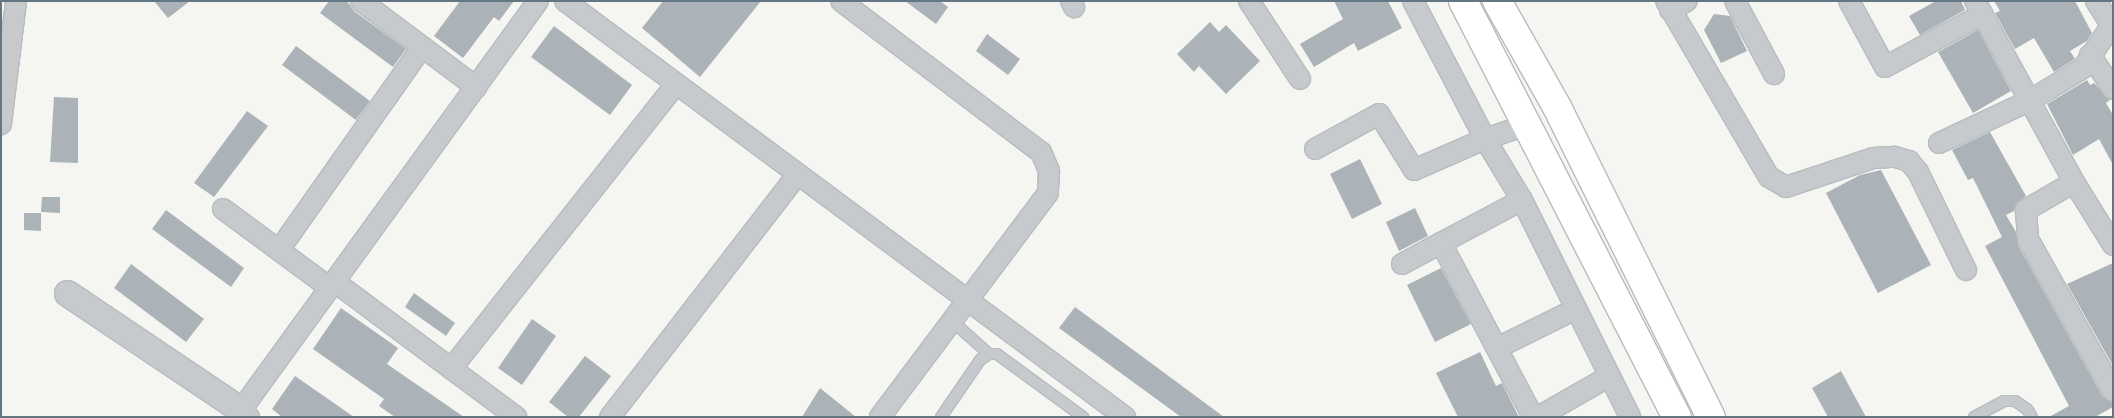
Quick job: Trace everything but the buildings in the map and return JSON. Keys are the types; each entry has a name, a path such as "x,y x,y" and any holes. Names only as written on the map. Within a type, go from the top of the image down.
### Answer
{"main road":[{"path":"1463,1 1529,124 1677,417"},
{"path":"1497,1 1557,107 1711,417"}],"street":[{"path":"1,124 16,1"},
{"path":"361,1 476,87"},
{"path":"67,293 242,415 332,285 538,1"},
{"path":"565,1 1125,417"},
{"path":"841,1 1041,152 1049,171 1048,194 880,417"},
{"path":"1249,1 1300,80"},
{"path":"1413,1 1485,138 1522,200 1574,310 1630,417"},
{"path":"1735,1 1774,74"},
{"path":"1849,1 1885,67 1979,8 2074,182 2113,244"},
{"path":"1939,143 2029,101 2083,68 2112,24 2096,1"},
{"path":"1674,4 1769,177 1786,187 1873,158 1895,156 1909,161 1918,172 1966,270"},
{"path":"279,250 422,47"},
{"path":"2090,55 2113,89"},
{"path":"452,369 676,84"},
{"path":"1315,149 1379,114 1414,170 1485,138 1529,124"},
{"path":"610,417 798,174"},
{"path":"2074,182 2026,210 2028,239 2113,391"},
{"path":"1402,264 1522,200"},
{"path":"223,209 279,250 452,369 516,417"},
{"path":"1441,243 1533,417"},
{"path":"1497,348 1574,310"},
{"path":"1538,417 1610,376"}],"lane":[{"path":"952,321 989,354"},
{"path":"941,417 980,360 989,354 997,354 1083,417"},
{"path":"1974,417 2004,401 2015,401 2027,409 2032,417"}]}
